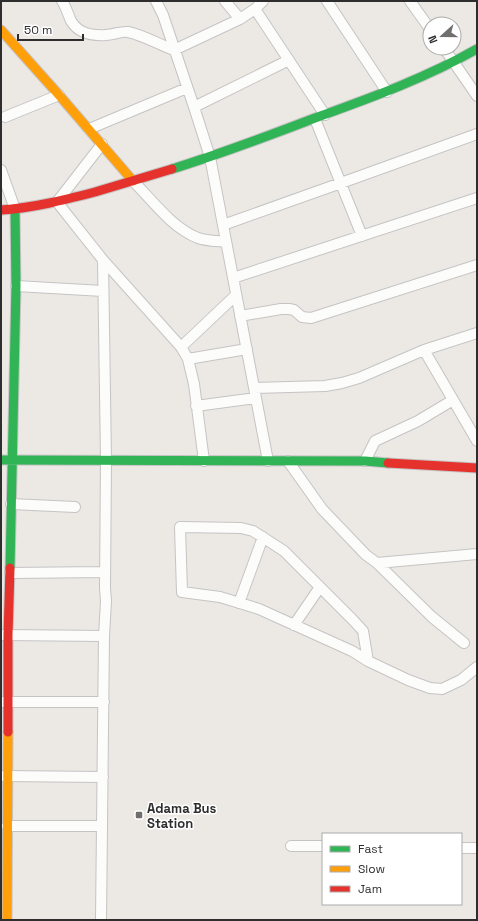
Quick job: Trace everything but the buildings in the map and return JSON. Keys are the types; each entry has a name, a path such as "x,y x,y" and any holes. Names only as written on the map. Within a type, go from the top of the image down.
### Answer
{"street":[{"path":"62,1 72,21 80,31 89,34 107,35 127,32 174,50 240,19 263,1"},
{"path":"156,1 163,16 188,88 210,157 268,461"},
{"path":"225,1 240,19"},
{"path":"327,1 387,92"},
{"path":"410,1 422,18"},
{"path":"256,8 325,115"},
{"path":"1,30 133,181 166,216 184,231 200,239 226,242"},
{"path":"1,210 57,202 133,181 210,157 387,92 454,62 477,49"},
{"path":"450,56 477,96"},
{"path":"194,107 290,60"},
{"path":"89,129 188,88"},
{"path":"5,117 59,95"},
{"path":"314,119 362,236"},
{"path":"223,225 477,134"},
{"path":"57,202 102,144"},
{"path":"1,170 15,209 16,286 11,504 5,560 10,572 5,635 4,702 4,776 7,826 6,920"},
{"path":"233,278 477,198"},
{"path":"57,202 102,260 182,347 188,360 194,384 204,460"},
{"path":"101,920 104,636 106,601 106,460 102,260"},
{"path":"240,316 289,309 294,310 302,317 311,318 477,265"},
{"path":"16,286 103,290"},
{"path":"182,347 236,295"},
{"path":"196,406 255,393 342,383 359,378 424,350 477,333"},
{"path":"188,360 247,349"},
{"path":"424,350 477,441"},
{"path":"365,461 375,441 418,421 453,400"},
{"path":"1,460 365,461 477,468"},
{"path":"288,461 322,509 366,555 432,618 464,643"},
{"path":"11,504 75,507"},
{"path":"368,661 362,631 353,620 284,551 253,531 241,528 180,527 182,592 220,597 259,609 352,651 368,661 408,680 430,688 442,689 461,680 477,667"},
{"path":"239,603 264,537"},
{"path":"376,564 477,554"},
{"path":"10,572 105,572"},
{"path":"294,625 320,587"},
{"path":"5,635 104,636"},
{"path":"4,702 104,702"},
{"path":"4,776 103,777"},
{"path":"7,826 102,826"},
{"path":"291,846 322,846"},
{"path":"462,848 477,848"}],"traffic: fast":[{"path":"172,169 244,145 377,95 438,69 477,49"},
{"path":"10,568 16,286 15,209"},
{"path":"1,460 365,461 388,463"}],"traffic: slow":[{"path":"1,30 133,181"},
{"path":"7,920 8,732"}],"traffic: jam":[{"path":"1,210 37,206 72,198 172,169"},
{"path":"388,463 477,468"},
{"path":"8,732 10,568"}],"place":[{"name":"Adama Bus Station","path":"139,815"}]}
